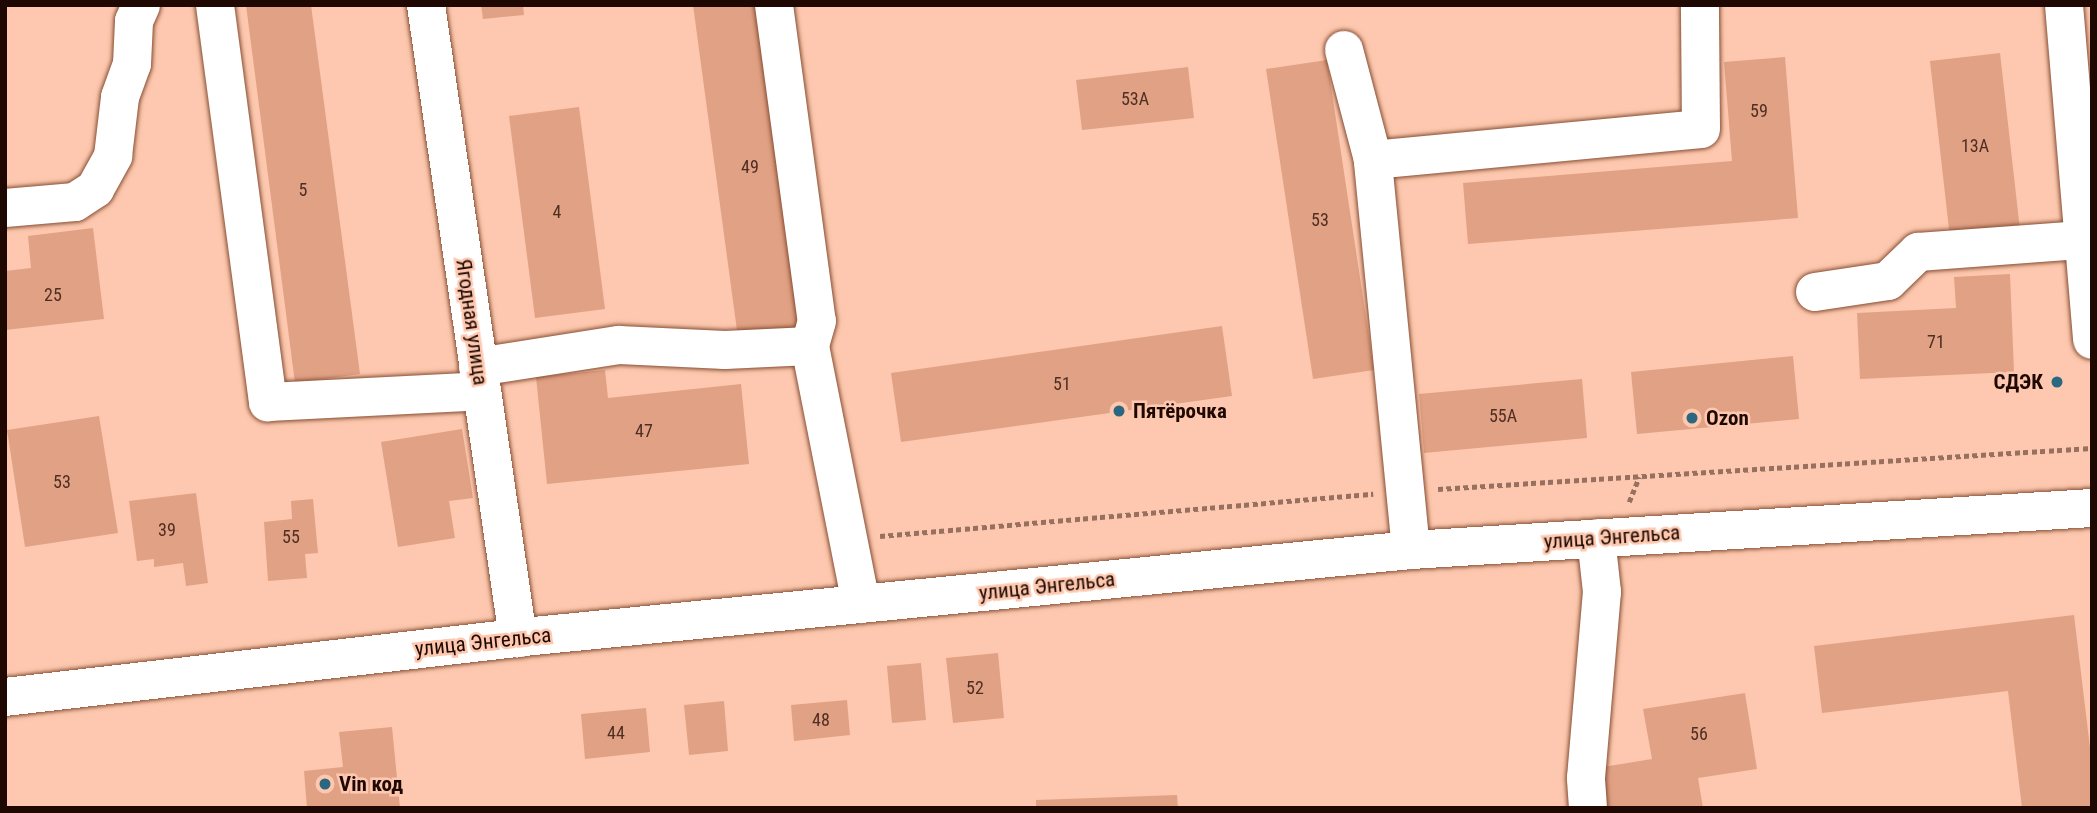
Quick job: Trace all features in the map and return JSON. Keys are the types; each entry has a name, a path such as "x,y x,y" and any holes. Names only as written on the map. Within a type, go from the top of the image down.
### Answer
{"main road":[{"path":"5,208 75,202 95,189 113,156 120,97 132,64 134,21 141,5"},
{"path":"215,5 268,402 480,379 619,345 725,350 810,346"},
{"name":"Ягодная улица","path":"426,5 518,638"},
{"path":"774,5 817,321 810,346 861,604"},
{"path":"1373,160 1701,128 1700,5"},
{"path":"2064,5 2092,340"},
{"path":"1344,50 1373,160 1411,550"},
{"path":"1815,292 1888,281 1918,252 2083,240"},
{"name":"улица Энгельса","path":"5,697 518,638 1411,550 2092,508"},
{"path":"1588,808 1586,778 1602,592 1596,538"}],"path":[{"path":"848,539 1405,492 2092,448"}],"building":[{"path":"246,5 311,5 360,374 295,383"},
{"path":"481,5 523,5 524,15 483,19"},
{"path":"693,5 763,5 806,330 738,338"},
{"path":"2000,53 2020,230 1950,238 1930,61"},
{"path":"1785,57 1798,218 1468,244 1463,183 1732,161 1724,62"},
{"path":"1327,60 1374,370 1313,379 1266,69"},
{"path":"1188,67 1194,118 1082,130 1076,80"},
{"path":"579,107 605,309 535,318 509,116"},
{"path":"93,228 104,319 5,330 5,271 31,268 28,236"},
{"path":"2010,274 2014,372 1860,379 1857,313 1956,308 1954,277"},
{"path":"1222,326 1232,396 901,442 891,373"},
{"path":"1793,356 1799,419 1637,434 1631,372"},
{"path":"605,370 608,398 741,384 749,464 547,484 536,377"},
{"path":"1582,379 1587,438 1424,453 1419,394"},
{"path":"99,416 118,533 25,547 7,430"},
{"path":"462,429 473,498 449,501 455,538 398,547 381,442"},
{"path":"196,493 208,583 186,586 183,563 154,567 154,559 137,561 129,501"},
{"path":"313,499 318,553 305,554 307,578 268,581 264,522 292,519 291,501"},
{"path":"2074,615 2092,764 2092,808 2022,808 2008,691 1822,713 1814,646"},
{"path":"998,653 1004,718 953,723 946,658"},
{"path":"921,663 926,720 892,723 887,666"},
{"path":"1745,693 1757,769 1698,778 1703,808 1604,808 1597,768 1652,759 1643,709"},
{"path":"847,700 850,735 794,741 791,705"},
{"path":"724,701 728,751 689,755 684,705"},
{"path":"646,708 650,752 585,759 581,714"},
{"path":"392,727 400,808 307,808 304,771 343,767 339,732"},
{"path":"1177,795 1178,808 1036,808 1036,800"}],"place":[{"name":"СДЭК","path":"2057,382"},
{"name":"Пятёрочка","path":"1119,411"},
{"name":"Ozon","path":"1692,418"},
{"name":"Vin код","path":"325,784"}]}
